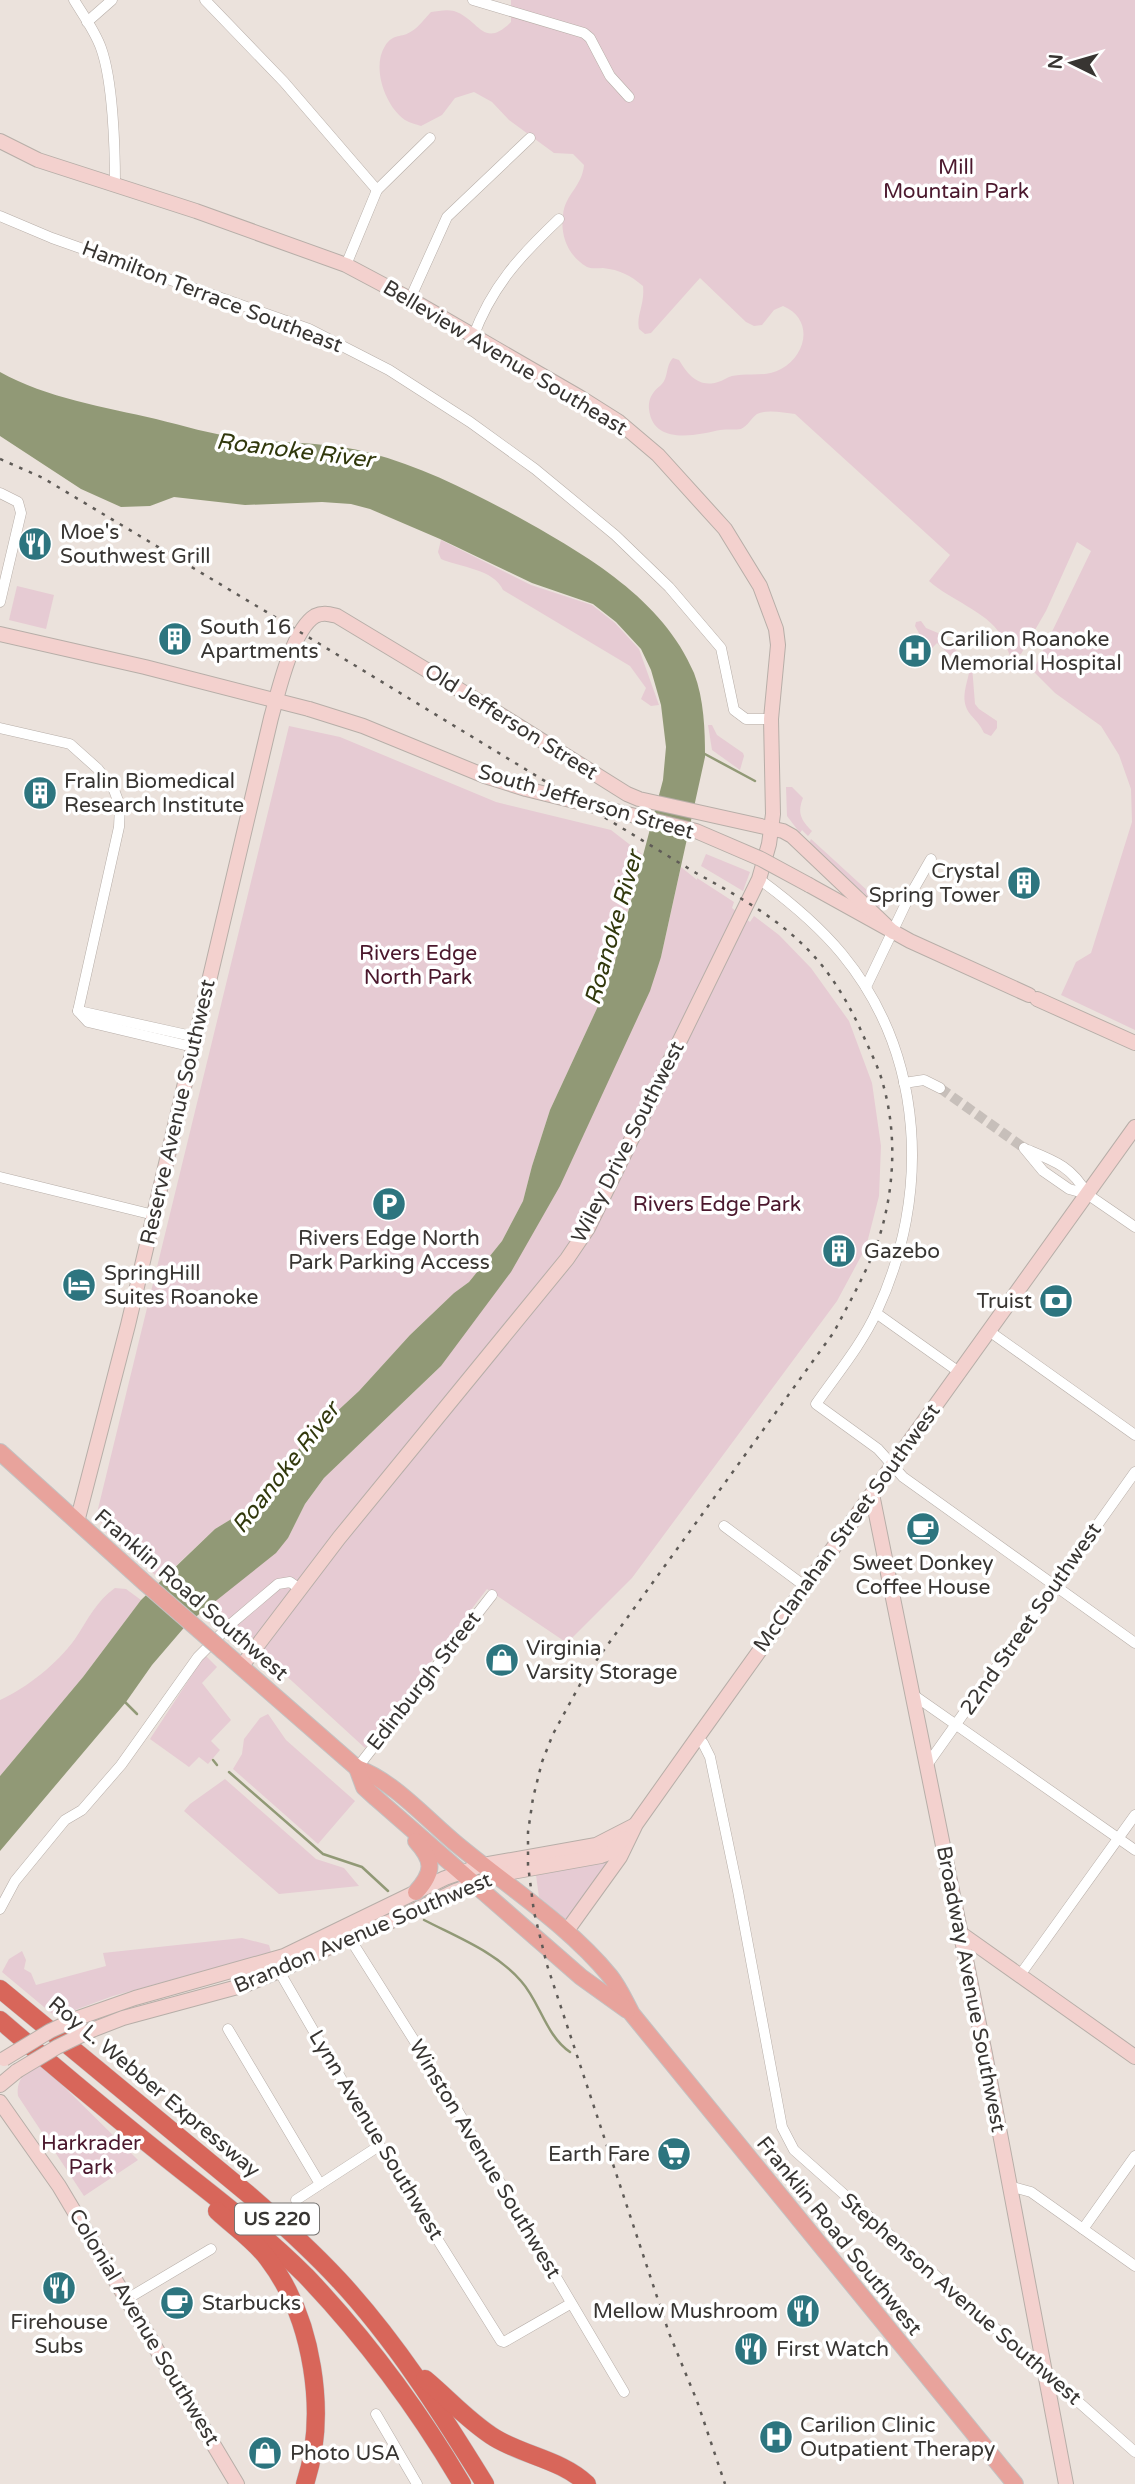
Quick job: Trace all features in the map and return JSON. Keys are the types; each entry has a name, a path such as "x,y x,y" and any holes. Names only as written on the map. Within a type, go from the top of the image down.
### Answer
{"highway":[{"name":"Roy L. Webber Expressway","path":"0,1989 287,2228 360,2304 437,2408 485,2484"},
{"name":"Roy L. Webber Expressway","path":"1,2021 270,2242 342,2315 395,2382 462,2484"},
{"path":"153,2147 180,2177 267,2258 293,2304 309,2347 315,2376 316,2406 305,2484"},
{"path":"409,2368 494,2438 529,2455 564,2467 587,2484"}],"main road":[{"name":"Belleview Avenue Southeast","path":"0,141 38,160 115,184 346,265 410,299 619,422 658,455 725,529 760,586 776,629 778,645 771,719 774,792 772,829"},
{"name":"Old Jefferson Street","path":"276,701 292,651 308,623 316,616 326,613 337,616 626,794 792,836 893,932"},
{"name":"South Jefferson Street","path":"0,634 145,667 309,709 375,730 485,776 526,789 696,831 749,854 893,932 1135,1043"},
{"name":"Reserve Avenue Southwest","path":"77,1522 154,1214 276,701"},
{"name":"Wiley Drive Southwest","path":"241,1667 300,1589 582,1237 759,879 772,829"},
{"name":"McClanahan Street Southwest","path":"566,1933 620,1857 636,1824 696,1738 1135,1127"},
{"name":"Franklin Road Southwest","path":"1,1452 145,1583 357,1768 376,1775 566,1933 611,1978 632,2014 1015,2484"},
{"name":"Broadway Avenue Southwest","path":"872,1494 1066,2484"},
{"name":"Franklin Road Southwest","path":"357,1768 364,1787 376,1798 477,1883 581,1977 632,2014"},
{"path":"376,1798 428,1857 429,1874 416,1892"},
{"name":"Brandon Avenue Southwest","path":"346,1933 445,1878 483,1865 596,1845 636,1824"},
{"name":"Brandon Avenue Southwest","path":"0,2085 17,2071 57,2047 92,2030 123,2018 245,1984 346,1933 477,1883 512,1872 612,1852 636,1824"},
{"path":"960,1933 1135,2057"},
{"name":"Brandon Avenue Southwest","path":"2,2061 78,2018 135,1998 278,1965"},
{"name":"Colonial Avenue Southwest","path":"0,2102 42,2158 237,2484"}],"street":[{"path":"74,0 97,38 104,59 115,158 115,184"},
{"path":"87,22 112,0"},
{"path":"205,0 284,82 377,190"},
{"path":"473,0 584,33 590,38 610,76 629,97"},
{"path":"346,265 377,190 430,138"},
{"path":"410,299 447,217 530,138"},
{"name":"Hamilton Terrace Southeast","path":"0,216 52,238 309,329 388,370 470,422 535,469 628,547 668,587 721,648 734,710 746,719 771,719"},
{"path":"473,337 481,315 500,281 528,248 559,219"},
{"path":"0,493 18,502 22,513 0,602"},
{"path":"0,728 70,744 98,769 114,790 120,806 119,827 78,1011 195,1042"},
{"path":"866,987 931,859"},
{"path":"759,879 825,935 866,987 889,1032 904,1083 914,1158 905,1230 876,1313 816,1404 878,1449 903,1477 1135,1643"},
{"path":"904,1083 924,1080 940,1088"},
{"path":"1087,1194 1077,1176 1052,1159 1024,1148 1043,1171 1069,1189 1087,1194 1135,1227"},
{"path":"0,1177 154,1214"},
{"path":"876,1313 960,1372"},
{"path":"989,1331 1135,1435"},
{"name":"22nd Street Southwest","path":"926,1765 1135,1472"},
{"path":"724,1526 806,1587"},
{"path":"0,1909 15,1881 65,1821 82,1810 121,1765 198,1657 232,1623 278,1584 290,1582 300,1589"},
{"name":"Edinburgh Street","path":"357,1768 492,1595"},
{"path":"912,1694 1135,1850"},
{"name":"Stephenson Avenue Southwest","path":"696,1738 708,1749 716,1780 779,2110 787,2139 800,2158 1135,2452"},
{"path":"1020,1975 1135,1815"},
{"name":"Winston Avenue Southwest","path":"346,1933 446,2091 624,2392"},
{"name":"Lynn Avenue Southwest","path":"278,1965 379,2146 504,2342 570,2304"},
{"path":"228,2029 320,2184"},
{"path":"296,2200 379,2146"},
{"path":"1083,2229 1135,2156"},
{"path":"1009,2186 1031,2192 1135,2266"},
{"path":"127,2299 211,2249"},
{"path":"376,2414 417,2484"}],"green space":[{"name":"Mill Mountain Park","path":"511,0 1135,0 1135,1030 1061,995 1076,962 1091,953 1132,822 1131,789 1119,755 1101,726 1055,693 1033,671 1091,551 1077,542 1046,611 1021,654 1010,656 1002,637 986,619 929,581 950,555 795,414 761,413 755,415 741,429 700,434 677,435 659,429 652,421 649,402 665,380 673,358 679,360 695,379 705,383 738,375 775,372 797,355 803,328 793,312 783,306 774,310 762,325 754,326 746,322 700,278 651,333 645,334 638,324 643,286 620,272 587,267 570,251 564,237 564,208 583,173 584,165 573,154 554,153 509,120 492,102 474,92 455,98 442,115 421,126 398,114 387,97 380,76 381,55 388,42 415,29 431,12 442,10 454,11 481,30 494,33 511,22"},
{"path":"441,540 531,585 592,605 615,623 639,649 659,705 651,706 641,699 646,688 630,666 503,590 492,577 441,559 438,552"},
{"path":"17,586 54,595 46,629 9,620"},
{"path":"921,621 926,628 938,633 972,666 975,704 997,721 997,728 991,736 984,733 965,704 969,673 937,643 931,649 926,646 915,626 916,622"},
{"path":"708,725 712,725 717,735 743,753 740,770 712,750"},
{"name":"Rivers Edge North Park","path":"289,726 340,737 496,802 611,830 642,854 614,965 550,1110 523,1201 502,1241 469,1282 410,1335 359,1391 305,1441 256,1504 215,1529 161,1580 106,1533 97,1513"},
{"path":"786,787 792,787 803,798 801,816 812,831 808,836 802,830 800,833 787,816"},
{"path":"811,839 870,893 876,886 887,895 890,901 888,908 880,908 809,843"},
{"path":"706,854 750,872 743,891 701,866"},
{"name":"Rivers Edge Park","path":"681,867 734,902 732,908 750,922 754,916 779,935 811,968 849,1021 872,1083 881,1146 879,1196 866,1247 837,1301 632,1578 567,1643 487,1589 365,1748 209,1605 288,1538 305,1504 324,1478 441,1366 661,957"},
{"path":"115,1588 126,1589 141,1600 83,1677 0,1776 0,1700 31,1682 51,1666 75,1639 98,1605"},
{"path":"205,1655 217,1667 202,1683 231,1720 211,1741 220,1750 208,1764 199,1757 189,1767 150,1739"},
{"path":"268,1714 286,1740 355,1801 318,1844 233,1769 242,1754 244,1739 260,1718"},
{"path":"225,1779 316,1859 344,1868 359,1886 279,1894 184,1811"},
{"path":"610,1860 567,1920 539,1897 536,1875"},
{"path":"242,1938 269,1945 271,1952 113,1996 56,2017 2,1972 9,1959 22,1951 26,1960 24,1969 31,1973 36,1985 106,1966 103,1953"},
{"name":"Harkrader Park","path":"40,2063 138,2160 84,2196 18,2096 20,2080"}],"water":[{"name":"Roanoke River","path":"0,372 56,395 208,432 255,440 337,446 370,453 447,481 520,518 596,564 643,601 663,623 694,673 703,715 705,757 661,957 650,991 560,1186 511,1272 441,1366 324,1478 276,1553 188,1623 152,1665 126,1702 0,1851 0,1776 83,1677 141,1600 215,1529 256,1504 305,1441 359,1391 410,1335 469,1282 502,1241 523,1201 550,1110 614,965 663,780 666,747 661,705 651,670 641,649 616,622 593,604 532,583 440,539 370,509 351,504 322,502 245,505 174,497 150,506 121,507 81,489 0,436"}],"pier":[{"path":"168,1574 204,1603 196,1609 161,1580"}],"waterway":[{"path":"703,753 755,781"},
{"path":"125,1702 137,1714"},
{"path":"213,1760 217,1765"},
{"path":"229,1772 323,1854 362,1867 388,1891"},
{"path":"424,1920 476,1946 511,1971 528,1989 555,2037 570,2052"}],"tunnel":[{"path":"940,1088 1024,1148"}],"railway":[{"path":"0,459 43,478 773,919 813,955 835,983 853,1014 879,1072 890,1116 892,1166 881,1231 863,1276 834,1332 583,1679 553,1734 542,1762 528,1832 528,1865 534,1912 547,1965 669,2333 697,2401 725,2484"}],"place":[{"name":"Moe's Southwest Grill","path":"35,544"},
{"name":"South 16 Apartments","path":"175,639"},
{"name":"Carilion Roanoke Memorial Hospital","path":"915,651"},
{"name":"Fralin Biomedical Research Institute","path":"40,793"},
{"name":"Crystal Spring Tower","path":"1024,883"},
{"name":"Rivers Edge North Park Parking Access","path":"389,1204"},
{"name":"Gazebo","path":"839,1251"},
{"name":"SpringHill Suites Roanoke","path":"79,1285"},
{"name":"Truist","path":"1056,1301"},
{"name":"Sweet Donkey Coffee House","path":"923,1529"},
{"name":"Virginia Varsity Storage","path":"502,1660"},
{"name":"Earth Fare","path":"674,2154"},
{"name":"Firehouse Subs","path":"59,2288"},
{"name":"Starbucks","path":"177,2303"},
{"name":"Mellow Mushroom","path":"803,2311"},
{"name":"First Watch","path":"751,2349"},
{"name":"Carilion Clinic Outpatient Therapy","path":"776,2437"},
{"name":"Photo USA","path":"265,2453"}]}
